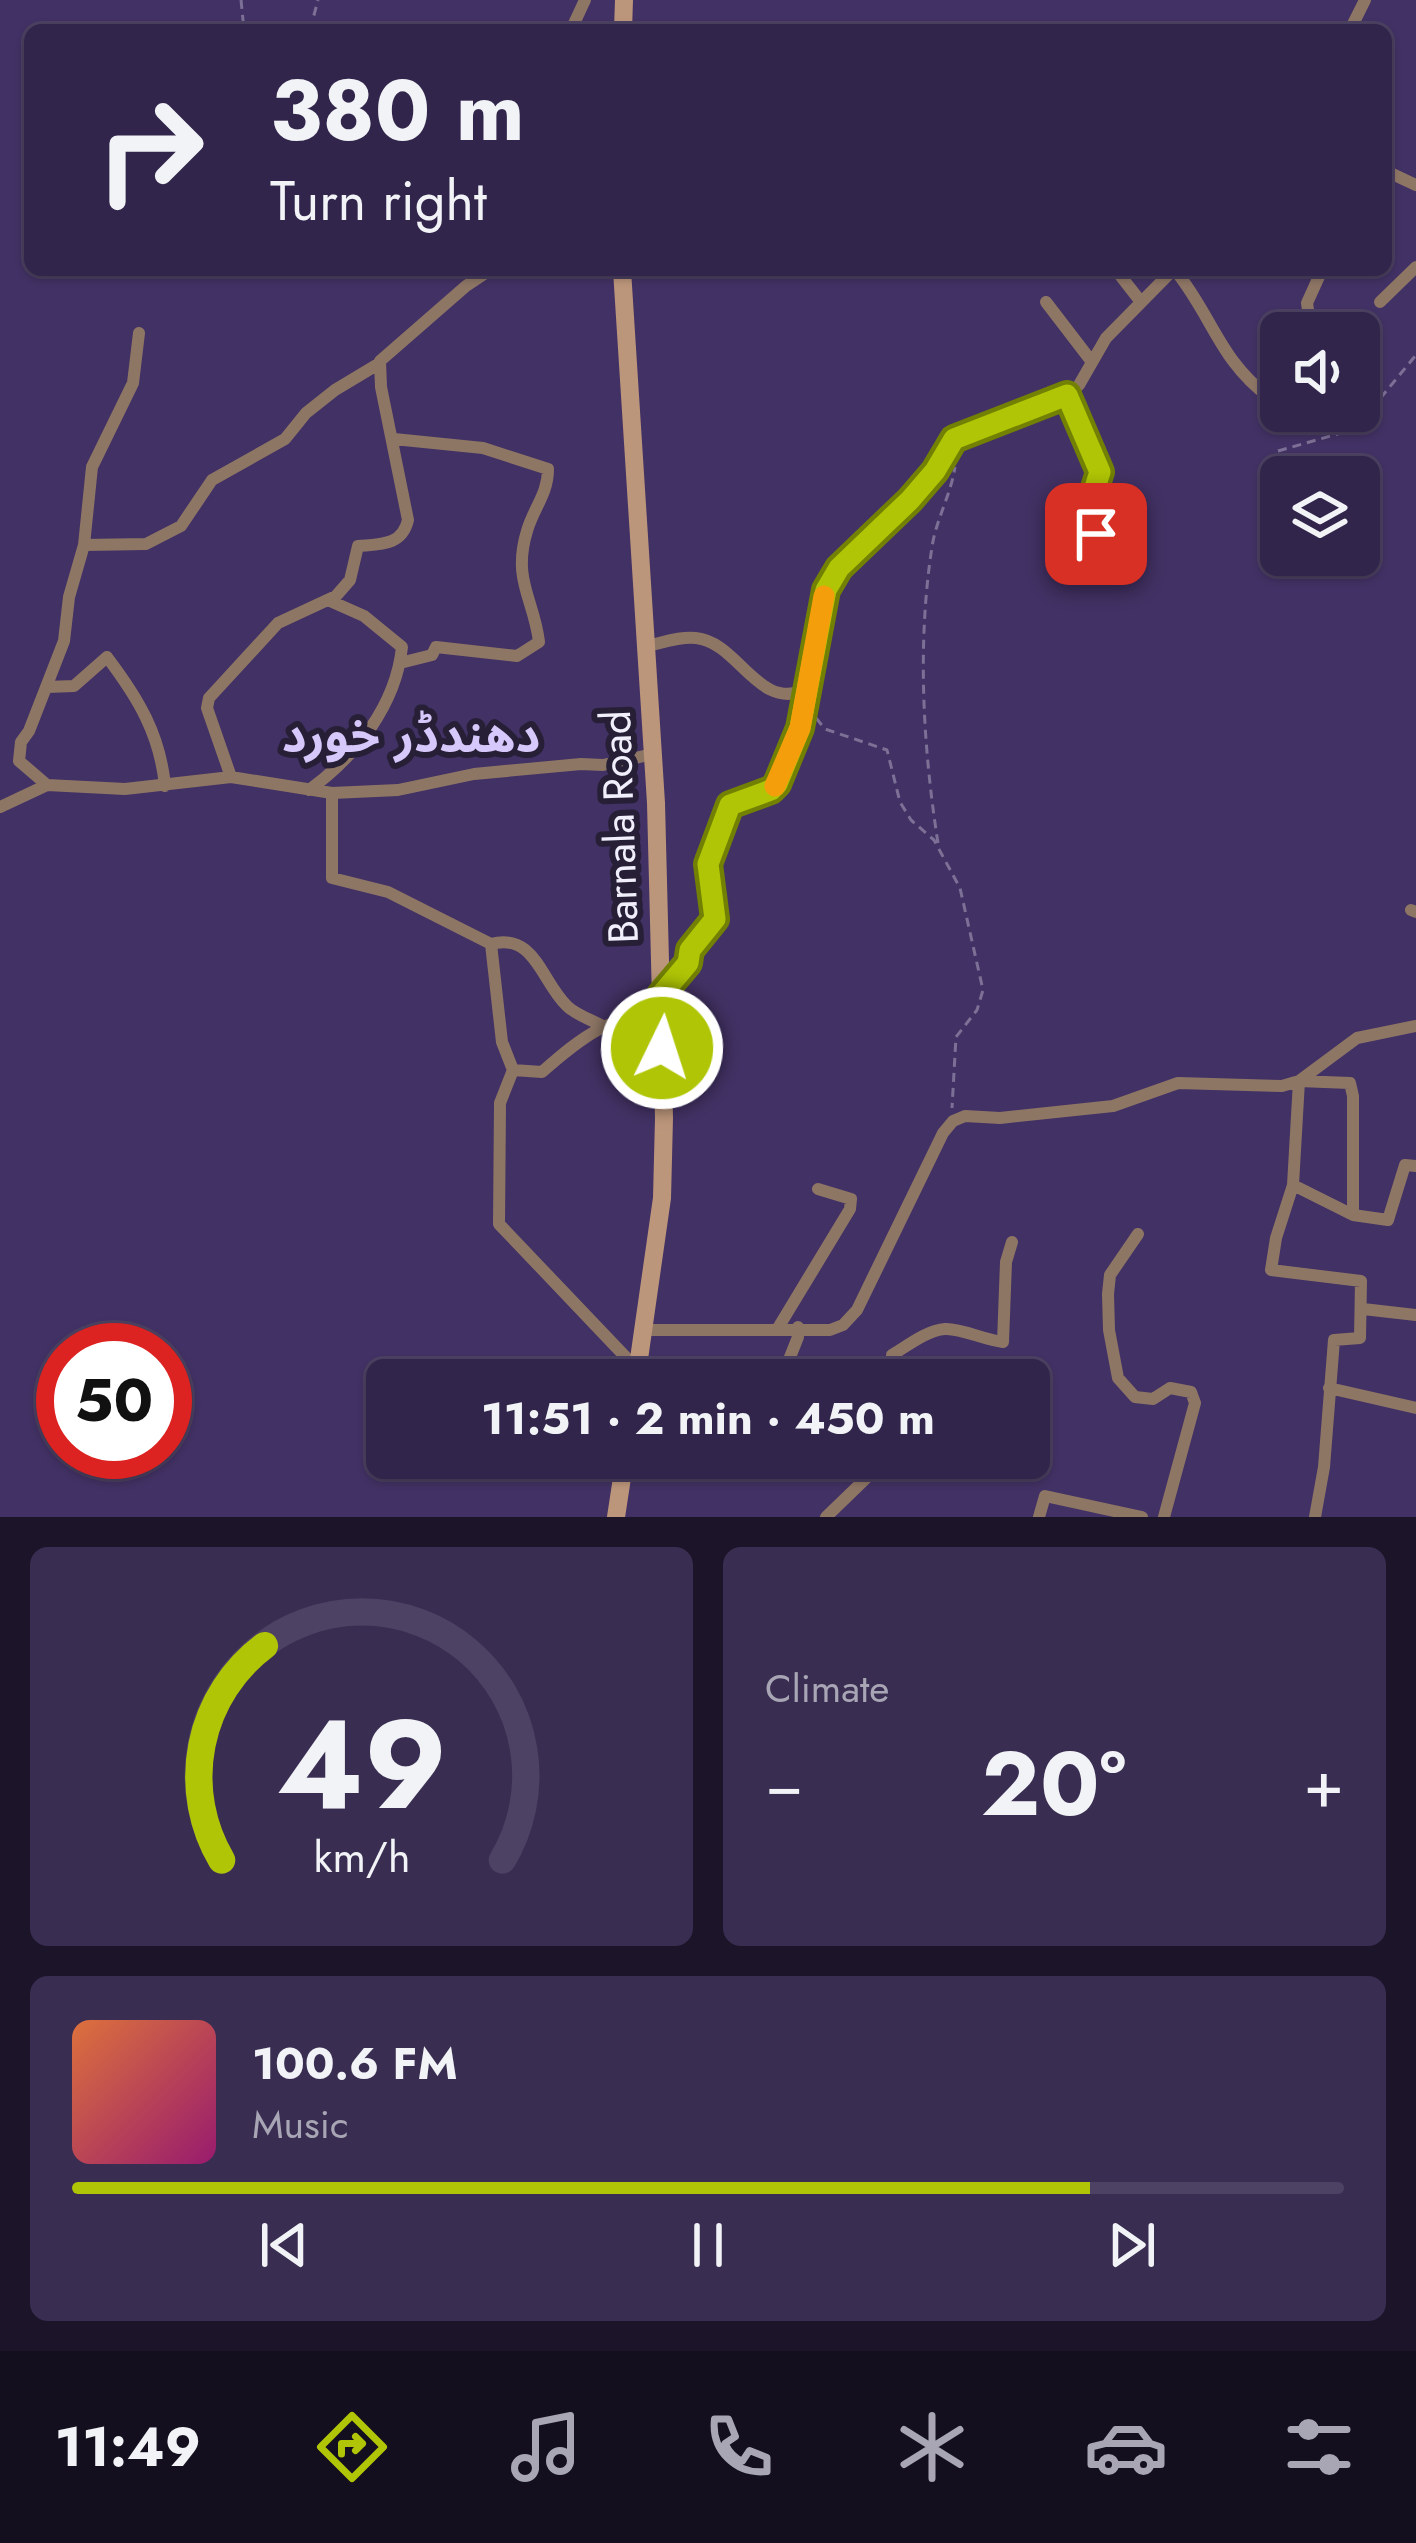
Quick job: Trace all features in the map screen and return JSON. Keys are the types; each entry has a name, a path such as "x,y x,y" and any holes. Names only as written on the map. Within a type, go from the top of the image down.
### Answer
{"main road":[{"name":"Barnala Road","path":"622,276 653,754 662,1003 662,1198 639,1359"},
{"path":"616,1517 622,1479"}],"street":[{"path":"1380,302 1416,267"},
{"path":"85,545 146,544 181,526 212,480 285,440 306,413 380,363 481,276"},
{"path":"1121,276 1141,302"},
{"path":"513,1070 542,1072 602,1025 662,1003 688,963 690,950 715,919 708,864 730,805 777,784 800,728 826,590 839,568 935,471 954,439 1067,395 1079,385 1106,338 1168,276"},
{"path":"1179,276 1200,301 1231,362 1260,389"},
{"path":"1308,312 1307,302 1319,276"},
{"path":"1046,302 1091,362"},
{"path":"47,785 19,761 21,742 64,641 69,597 85,545 92,467 134,383 139,333"},
{"path":"231,778 207,708 209,698 278,623 328,600 350,580 358,546 396,541 405,532 408,520 380,363"},
{"path":"1067,395 1100,472 1090,503 1112,578"},
{"path":"394,439 483,448 548,469 548,488 527,531 522,572 539,642 518,656 436,647 432,655 400,663"},
{"path":"308,790 344,758 392,696 402,647 364,616 328,600"},
{"path":"647,646 699,638 716,644 761,685 782,695 806,690"},
{"path":"47,687 74,686 107,657 148,714 165,786"},
{"path":"0,807 47,785 125,790 231,778 332,794 398,790 446,777 604,765 653,754"},
{"path":"332,794 332,878 388,892 491,944 507,939 525,946 567,1006 602,1025"},
{"path":"491,944 502,1042 513,1070 500,1102 499,1225 622,1359"},
{"path":"1315,1517 1324,1467 1334,1340 1360,1338 1363,1310 1360,1281 1271,1270 1293,1184 1299,1081 1357,1037 1416,1026"},
{"path":"644,1330 830,1330 843,1325 856,1310 924,1169 953,1121 965,1116 1000,1118 1113,1106 1178,1083 1350,1083 1353,1215"},
{"path":"1293,1184 1353,1215 1388,1220 1405,1165 1416,1166"},
{"path":"778,1328 850,1209 850,1199 818,1189"},
{"path":"1138,1234 1110,1275 1109,1330 1118,1378 1135,1397 1153,1400 1170,1388 1191,1392 1195,1403 1164,1517"},
{"path":"892,1359 935,1331 950,1328 978,1340 1003,1342 1006,1262 1012,1243"},
{"path":"1363,1310 1416,1315"},
{"path":"790,1359 798,1328"},
{"path":"1329,1388 1416,1408"},
{"path":"826,1517 865,1479"},
{"path":"1039,1517 1046,1496 1142,1517"}],"path":[{"path":"1278,451 1355,429 1416,355"},
{"path":"940,850 928,768 925,610 933,542 955,472 954,439"},
{"path":"815,717 825,729 887,750 900,802 940,850 960,888 983,990 977,1010 956,1037 953,1121"}],"slow traffic":[{"path":"775,786 800,728 824,596"}],"district":[{"name":"دھندڈر خورد","path":"411,735"}],"route":[{"path":"662,1048 661,995 715,919 708,864 730,805 777,784 800,728 826,590 839,568 910,500 954,439 1067,395 1100,472 1090,503 1096,534"}]}
